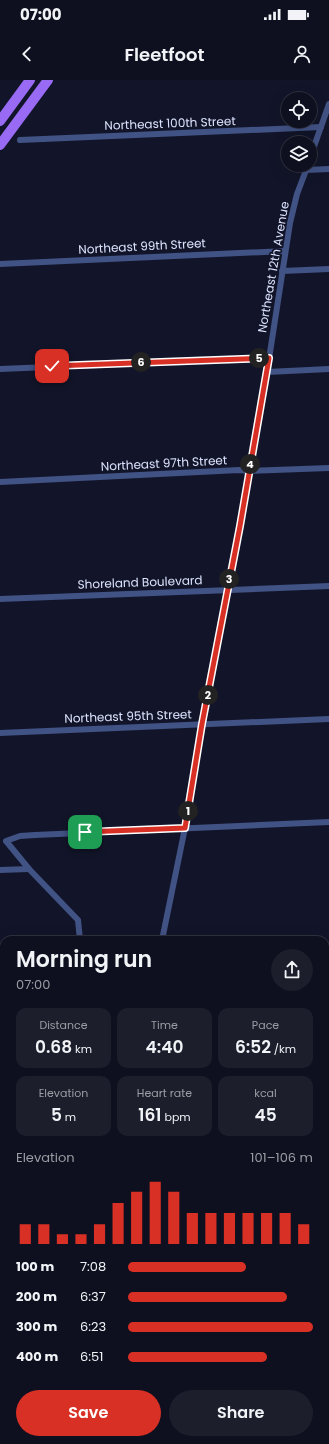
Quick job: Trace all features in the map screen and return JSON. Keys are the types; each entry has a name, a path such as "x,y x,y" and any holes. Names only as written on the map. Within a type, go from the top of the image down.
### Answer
{"main road":[{"path":"0,121 30,80"},
{"path":"0,145 48,80"},
{"path":"8,110 20,119"}],"street":[{"path":"317,138 329,104"},
{"name":"Northeast 100th Street","path":"20,140 321,127"},
{"path":"317,168 329,169"},
{"name":"Northeast 12th Avenue","path":"163,936 185,828 202,724 240,526 267,372 285,251 294,208 305,172"},
{"name":"Northeast 99th Street","path":"0,264 285,251"},
{"path":"282,271 329,269"},
{"path":"0,369 269,358"},
{"path":"267,372 329,369"},
{"name":"Northeast 97th Street","path":"0,482 239,470 249,471 329,468"},
{"name":"Shoreland Boulevard","path":"0,599 329,586"},
{"name":"Northeast 95th Street","path":"0,732 329,719"},
{"path":"80,936 78,920 29,869 6,841 12,838 27,835 329,822"},
{"path":"0,870 29,869"}],"route":[{"path":"52,366 206,359 269,358 240,526 202,724 185,828 85,832"}]}
